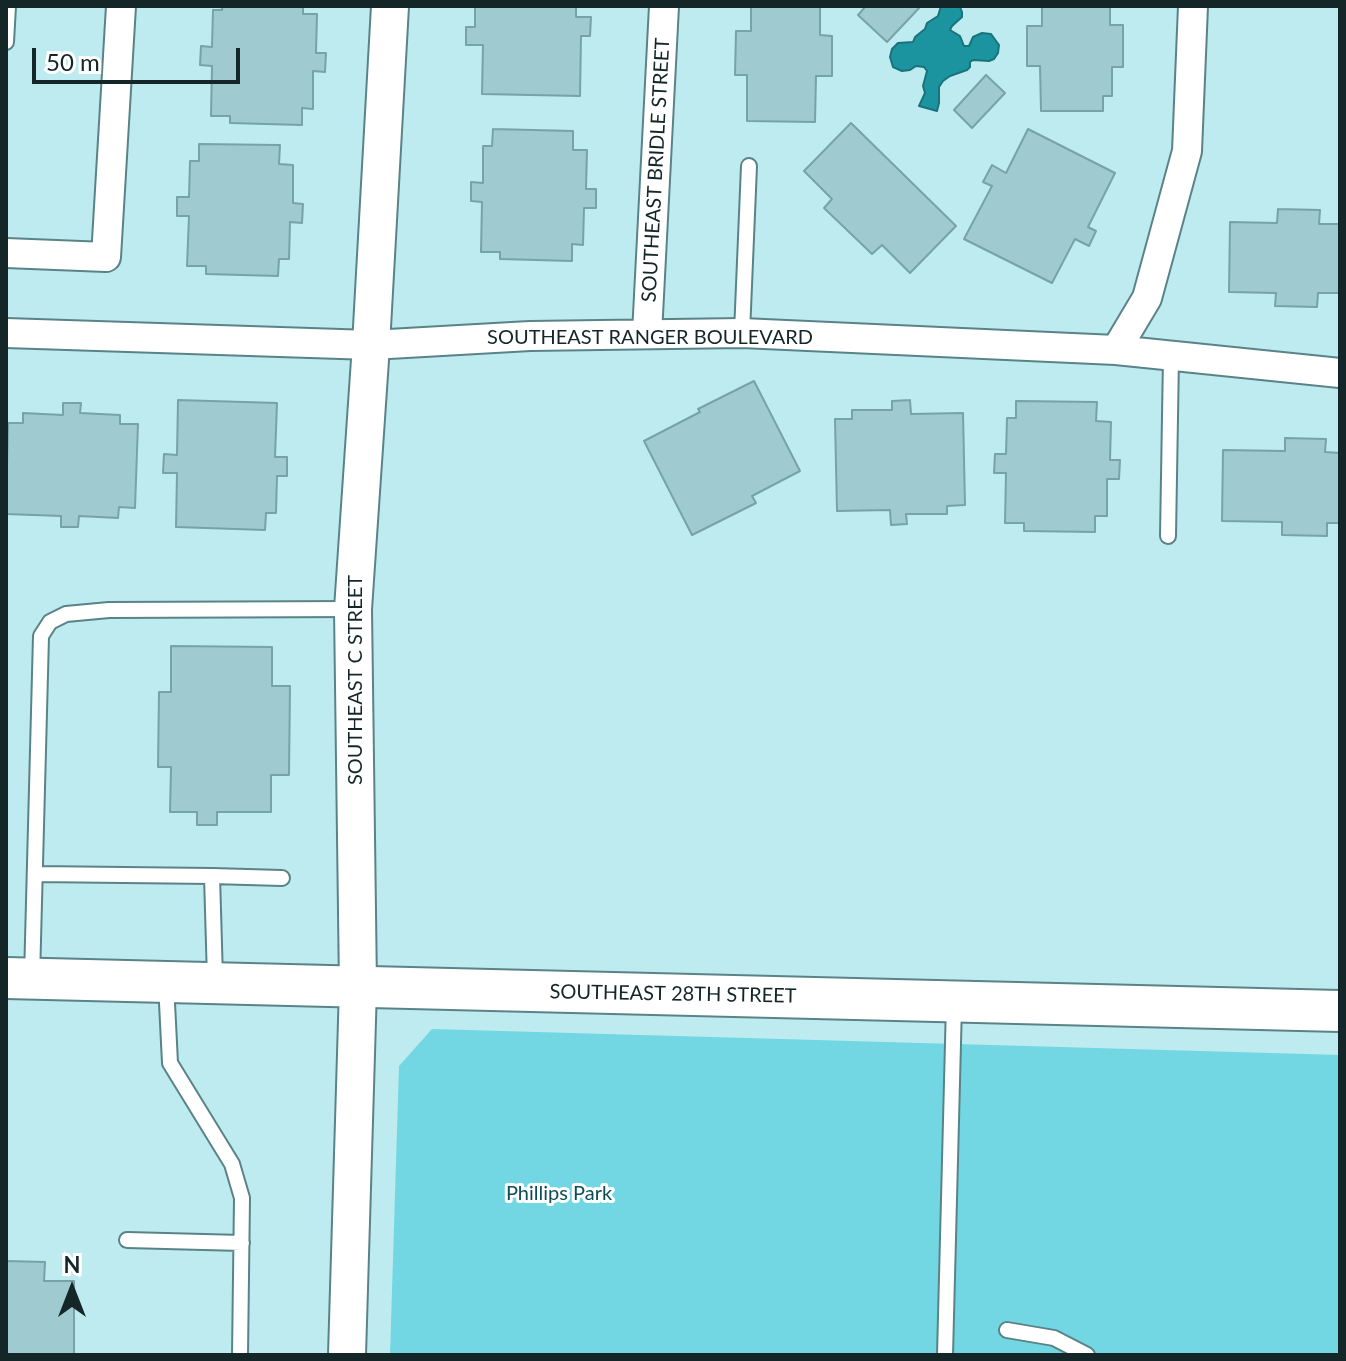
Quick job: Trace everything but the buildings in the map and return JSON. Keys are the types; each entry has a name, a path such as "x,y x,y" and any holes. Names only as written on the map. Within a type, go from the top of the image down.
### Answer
{"main road":[{"name":"SOUTHEAST 28TH STREET","path":"19,978 1340,1011"}],"street":[{"path":"6,253 106,257 121,6"},
{"name":"SOUTHEAST C STREET","path":"347,1355 358,987 353,609 390,6"},
{"name":"SOUTHEAST BRIDLE STREET","path":"647,334 664,6"},
{"path":"1116,350 1147,298 1187,151 1193,6"},
{"name":"SOUTHEAST RANGER BOULEVARD","path":"6,333 371,345 530,336 742,333 1116,350 1340,373"}],"lane":[{"path":"6,42 8,6"},
{"path":"742,333 749,166"},
{"path":"1168,536 1171,357"},
{"path":"19,978 36,874 41,636 50,622 66,614 109,610 353,609"},
{"path":"36,874 282,878"},
{"path":"212,876 215,983"},
{"path":"166,982 170,1063 232,1164 242,1198 240,1355"},
{"path":"945,1355 954,1000"},
{"path":"127,1240 242,1243"},
{"path":"1007,1330 1054,1338 1087,1355"}],"green space":[{"name":"Phillips Park","path":"432,1029 1340,1055 1340,1355 390,1355 399,1066"}],"shaded area":[{"path":"941,6 960,7 962,17 950,30 960,36 964,46 969,46 973,37 982,33 991,34 999,45 994,59 973,60 967,70 943,81 939,87 937,111 919,106 925,93 923,86 927,71 924,67 916,66 902,71 893,67 890,57 898,43 913,42 927,23 938,16"}]}
